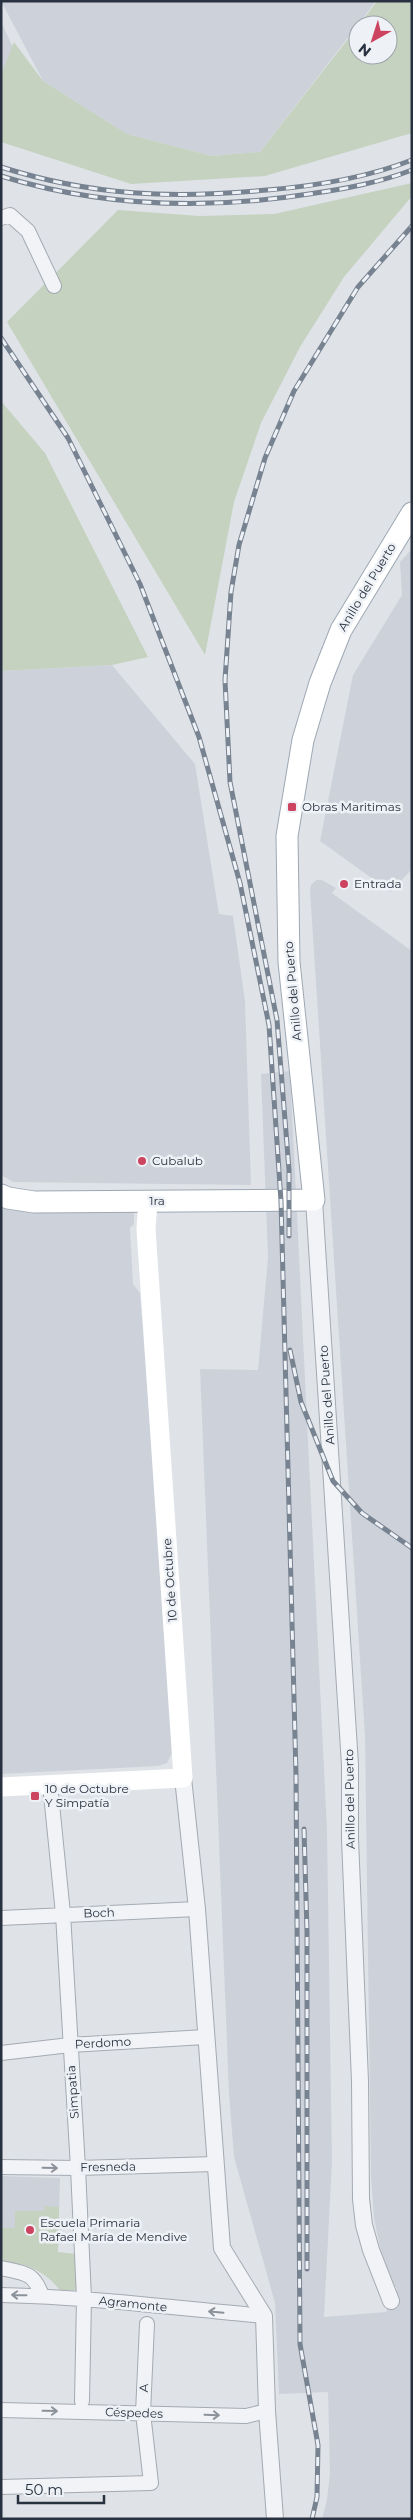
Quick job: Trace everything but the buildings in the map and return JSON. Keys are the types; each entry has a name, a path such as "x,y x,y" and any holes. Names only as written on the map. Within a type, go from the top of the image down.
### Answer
{"main road":[{"name":"Anillo del Puerto","path":"314,1200 289,962 287,836 303,740 323,675 341,630 412,513"},
{"name":"1ra","path":"1,1195 34,1202 314,1200"},
{"name":"10 de Octubre","path":"148,1201 146,1229 183,1778"},
{"path":"1,1787 183,1778"}],"street":[{"path":"1,218 10,215 28,231 54,286"},
{"name":"Anillo del Puerto","path":"314,1200 350,1765 350,1838 360,2081 361,2199 364,2225 371,2250 391,2300"},
{"path":"183,1778 196,1909 222,2248 264,2316 267,2411 275,2519"},
{"name":"Simpatia","path":"50,1784 63,1914 78,2168 84,2298 82,2401"},
{"name":"Boch","path":"1,1918 196,1909"},
{"name":"Perdomo","path":"1,2053 70,2045 205,2037"},
{"name":"Fresneda","path":"1,2167 78,2168 215,2164"},
{"path":"1,2268 27,2274 37,2281 42,2296"},
{"name":"Agramonte","path":"1,2295 84,2298 147,2306 264,2316"},
{"name":"A","path":"2,2487 151,2483 143,2413 147,2324"},
{"name":"Céspedes","path":"1,2410 246,2416 267,2411"},
{"path":"1,2482 2,2487"}],"shaded area":[{"path":"1,1 376,1 365,15 348,15 348,37 260,152 212,156 127,134 43,81"},
{"path":"1,21 14,50 1,80"},
{"path":"412,549 412,869 391,892 320,841 353,675 402,595 400,562"},
{"path":"112,665 195,764 219,914 233,916 245,1001 251,1185 13,1182 1,1175 1,671"},
{"path":"316,880 322,880 336,888 332,893 412,951 412,2519 322,2519 327,2500 330,2473 328,2392 279,2394 275,2303 234,2157 229,2094 200,1369 258,1370 268,1257 261,1074 290,1071 327,1830 332,2162 324,2317 386,2312 397,2289 390,2278 381,2252 374,2218 371,2175 365,1736 310,891 311,885"},
{"path":"1,1204 134,1209 134,1224 130,1228 133,1284 140,1293 175,1747 167,1763 158,1766 1,1774"},
{"name":"Escuela Primaria Rafael María de Mendive","path":"1,2176 60,2178 58,2252 75,2254 60,2290 50,2278 37,2269 25,2264 1,2262"}],"green space":[{"path":"377,1 412,1 412,133 265,176 131,184 1,142 1,75 14,42 43,81 127,134 212,156 260,152 348,39 348,65 398,65 398,15 366,15"},
{"path":"412,183 412,196 344,277 300,347 261,423 234,502 205,655 7,322 118,210 200,216 274,214"},
{"path":"1,401 45,453 148,657 112,665 1,671"},
{"name":"Escuela Primaria Rafael María de Mendive","path":"45,2206 59,2207 58,2252 75,2254 77,2290 60,2290 47,2277 34,2269 19,2264 1,2262 1,2228 15,2228 15,2211 44,2211"}],"railway":[{"path":"1,167 35,177 100,189 133,193 199,194 232,193 304,186 377,172 412,160"},
{"path":"1,176 39,186 115,200 193,204 270,199 348,188 412,170"},
{"path":"289,1236 289,1170 277,1020 230,782 225,680 231,592 239,545 265,458 294,391 358,287 412,226"},
{"path":"1,338 68,438 140,584 199,737 240,883 269,1025 281,1201 296,1775 300,2344 318,2445 317,2497 312,2519"},
{"path":"290,1350 301,1402 333,1481 362,1513 412,1548"},
{"path":"304,1829 307,1932 307,2269"}],"place":[{"name":"Obras Maritimas","path":"292,807"},
{"name":"Entrada","path":"344,884"},
{"name":"Cubalub","path":"142,1161"},
{"name":"10 de Octubre Y Simpatía","path":"35,1796"},
{"name":"Escuela Primaria Rafael María de Mendive","path":"30,2230"}]}
